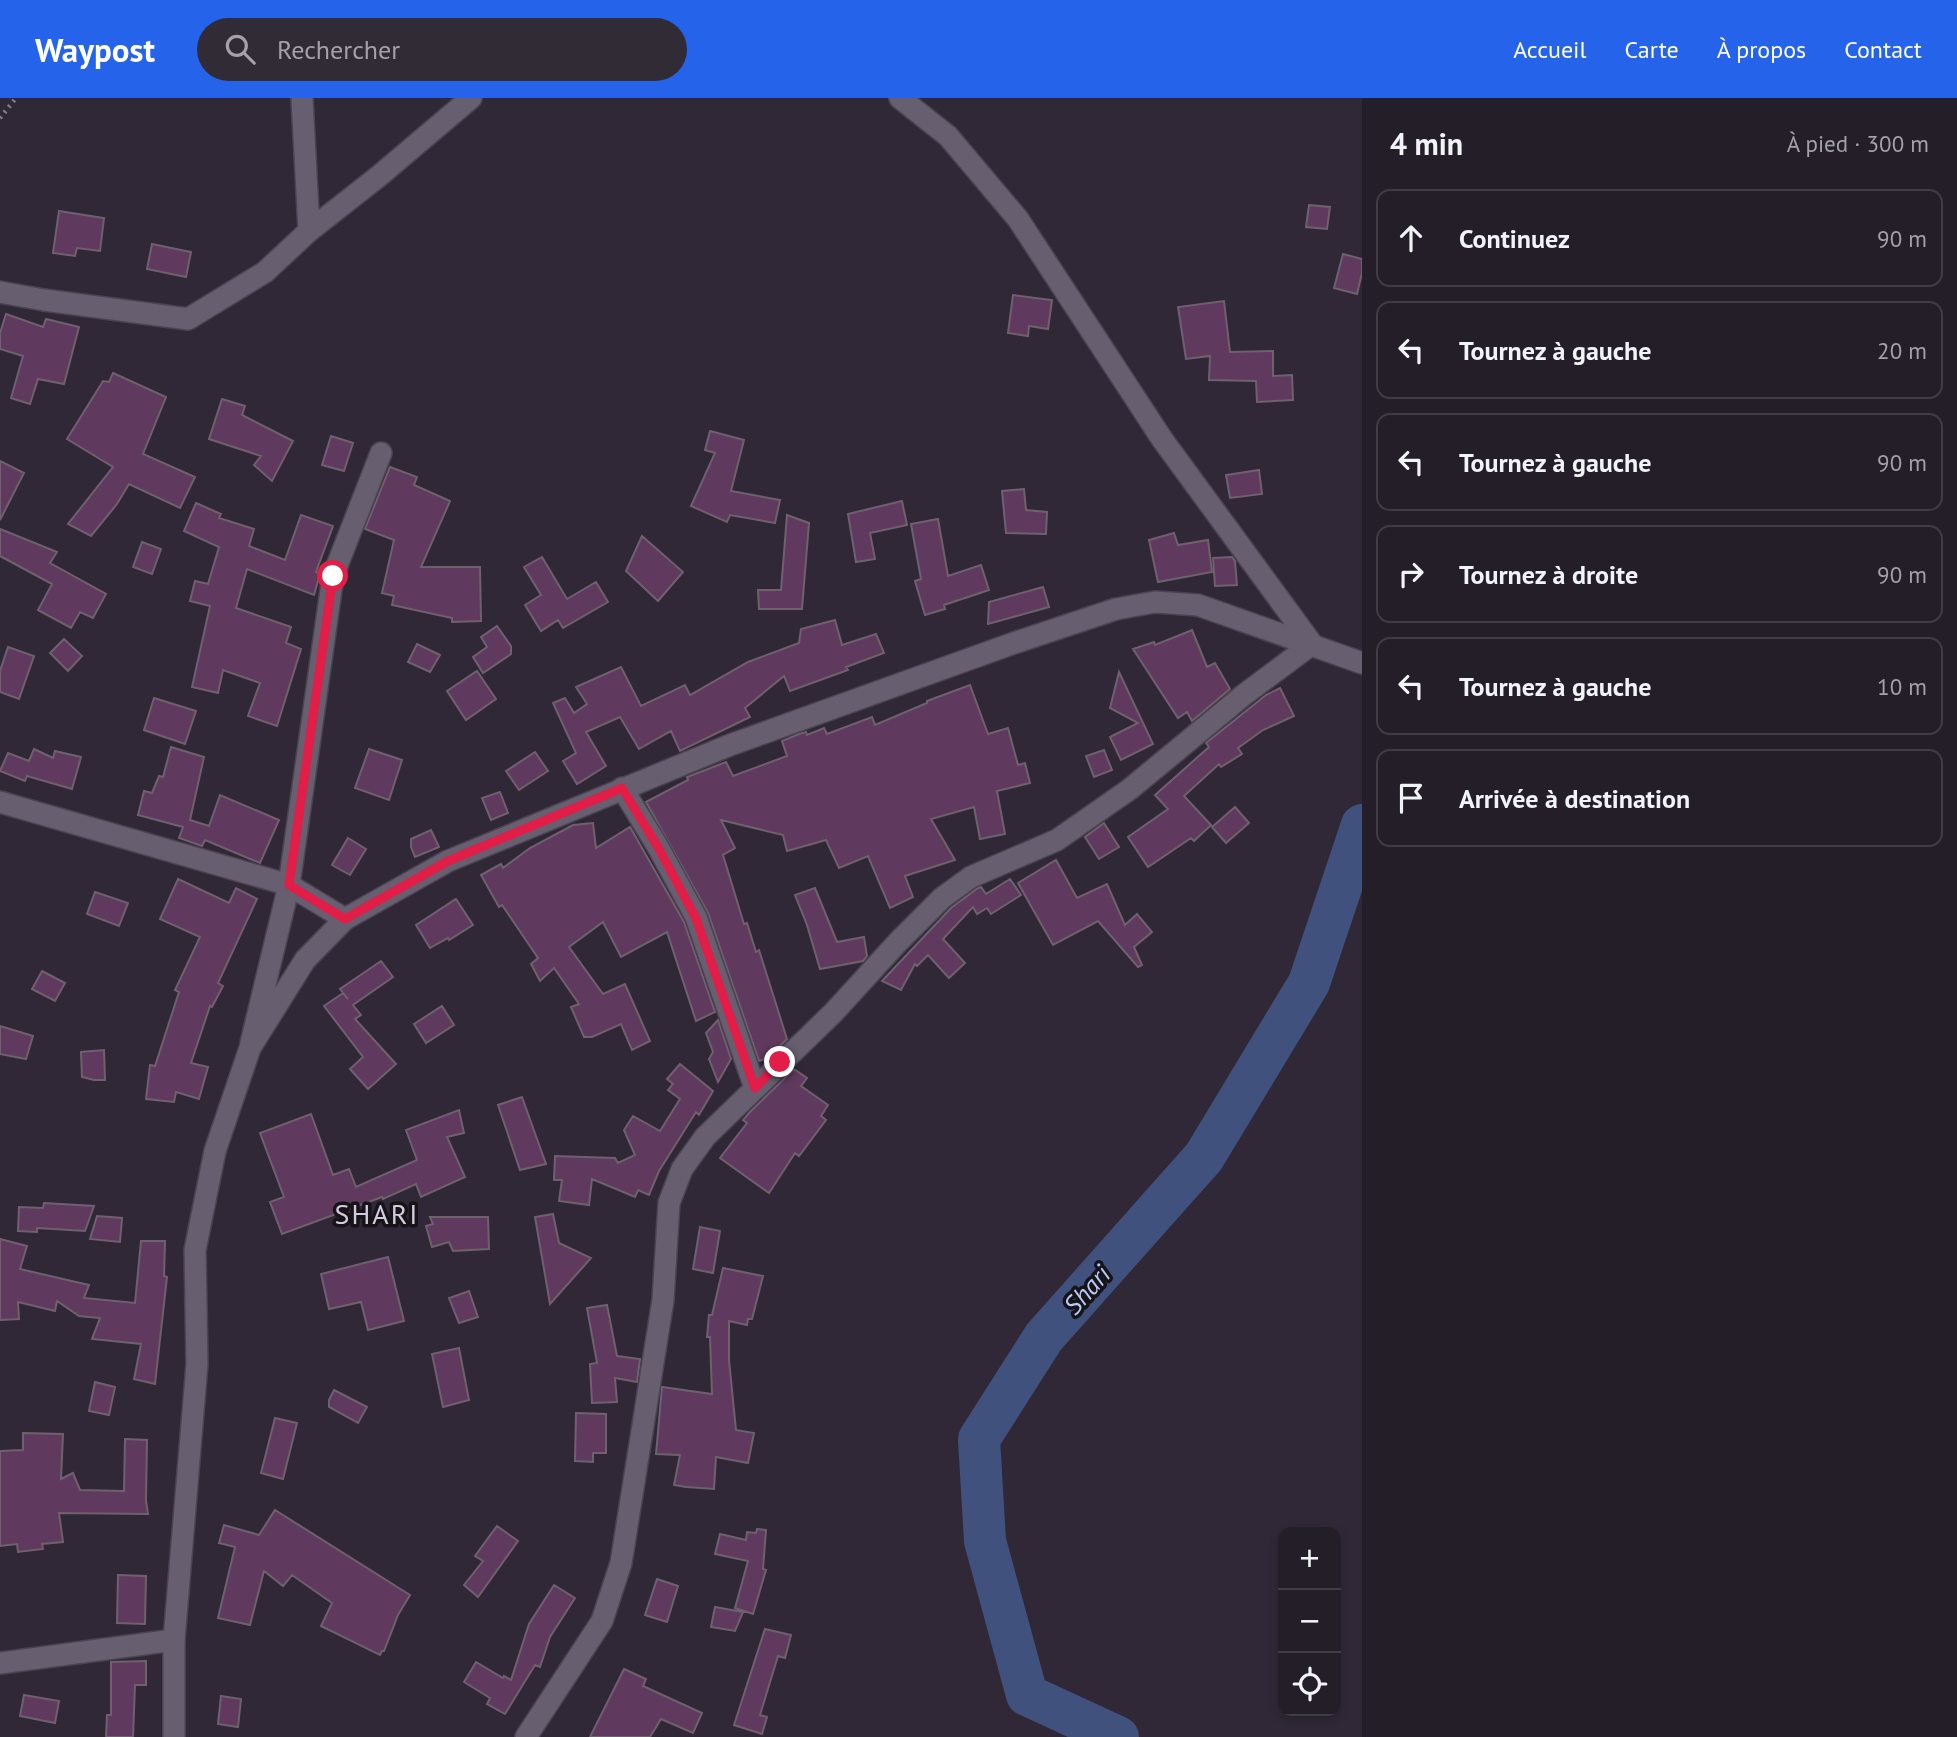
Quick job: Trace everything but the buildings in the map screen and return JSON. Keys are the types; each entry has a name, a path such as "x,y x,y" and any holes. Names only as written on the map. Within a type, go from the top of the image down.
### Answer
{"street":[{"path":"302,98 309,231"},
{"path":"0,292 188,320 265,272 309,231 471,98"},
{"path":"900,98 948,136 1018,219 1162,439 1312,644"},
{"path":"174,1737 174,1640 197,1364 195,1250 215,1151 250,1048 289,885 333,576 381,453"},
{"path":"250,1048 305,960 345,919 448,861 730,745 1014,643 1116,609 1155,601 1198,605 1362,663"},
{"path":"526,1737 602,1621 621,1563 663,1300 669,1203 682,1169 705,1136 832,1013 942,898 971,877 1057,840 1129,789 1245,694 1312,644"},
{"path":"622,788 696,918 755,1088"},
{"path":"0,802 289,885 345,919"},
{"path":"0,1663 174,1640"}],"path":[{"path":"0,118 16,98"}],"waterway":[{"name":"Shari","path":"1118,1737 1027,1695 985,1541 979,1439 1044,1337 1204,1157 1309,983 1362,825"}],"district":[{"name":"SHARI","path":"377,1214"}],"route":[{"path":"333,576 289,885 345,919 448,861 622,788 696,918 755,1088 780,1062"}]}
